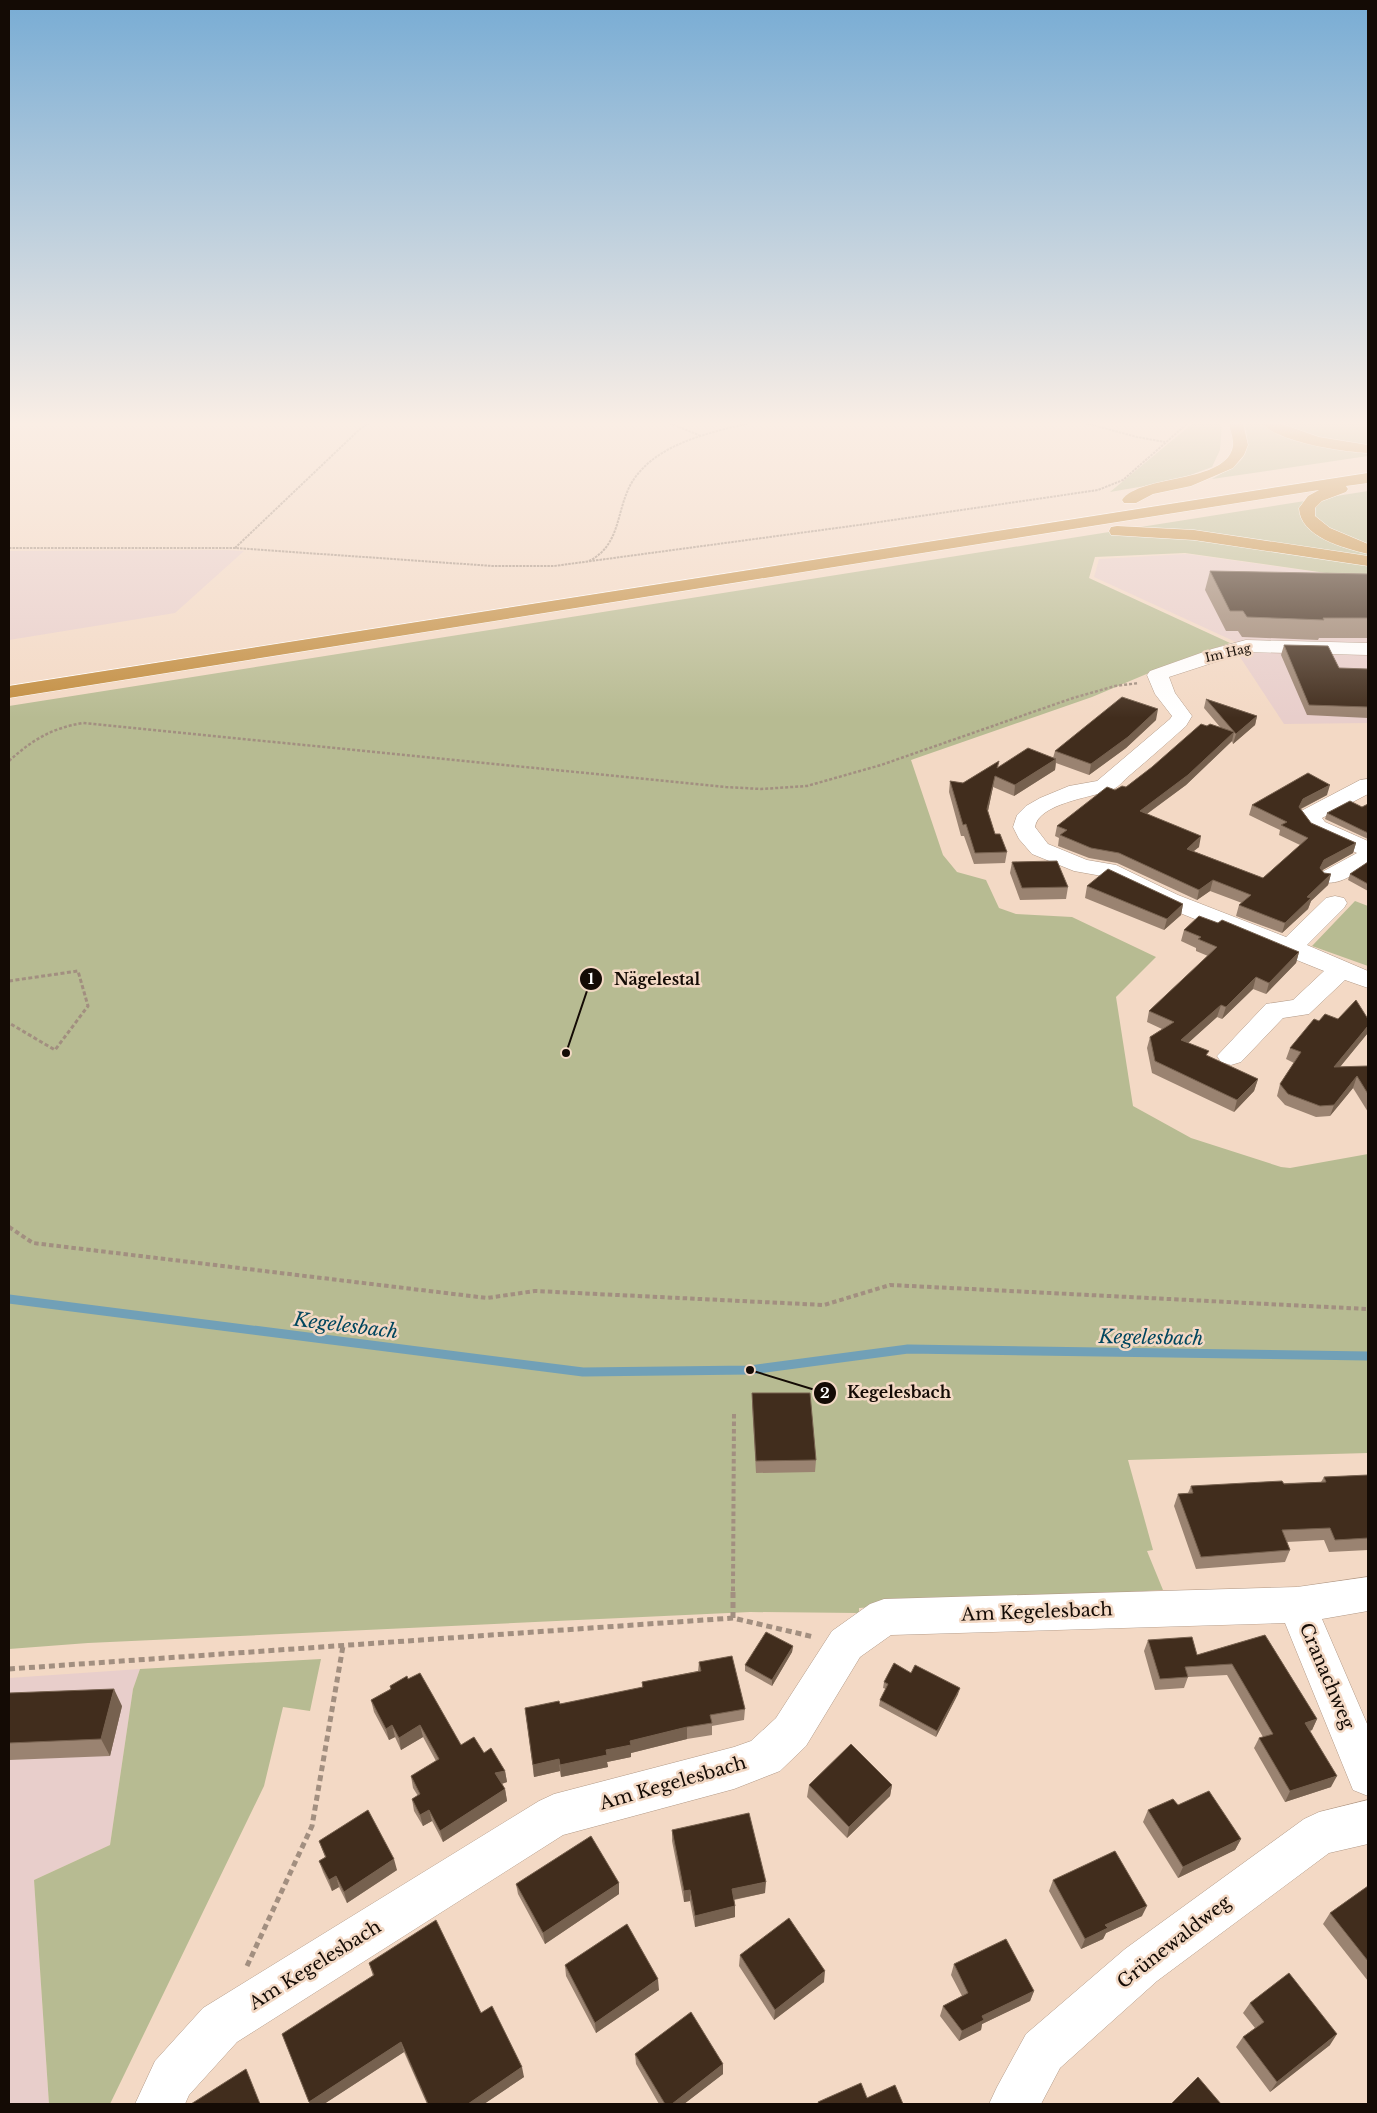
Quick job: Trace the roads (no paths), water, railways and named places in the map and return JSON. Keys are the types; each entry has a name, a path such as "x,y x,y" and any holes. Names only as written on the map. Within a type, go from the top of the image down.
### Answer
{"highway":[{"path":"974,524 990,522"},
{"path":"9,692 1095,522"},
{"path":"1311,522 1324,532 1353,545 1368,549"},
{"path":"1015,534 1038,537 1120,530 1194,534 1368,561"},
{"path":"595,582 744,559"}],"street":[{"name":"Im Hag","path":"1290,947 1169,900 1108,870 1082,866 1040,849 1027,834 1024,827 1025,820 1034,811 1077,790 1104,786 1179,722 1182,716 1165,694 1157,675 1219,653 1246,646 1368,649"},
{"path":"1368,785 1309,816 1317,828 1368,849"},
{"path":"1330,877 1368,856"},
{"path":"1335,904 1290,947 1368,980"},
{"path":"1232,1056 1275,1010 1300,1008 1341,969"},
{"name":"Am Kegelesbach","path":"160,2104 172,2078 220,2025 554,1816 734,1768 765,1756 791,1732 846,1644 884,1617 1296,1605 1368,1594"},
{"name":"Cranachweg","path":"1296,1605 1368,1775"},
{"name":"Grünewaldweg","path":"1014,2104 1043,2051 1140,1965 1319,1834 1368,1822"}],"waterway":[{"name":"Kegelesbach","path":"9,1299 583,1372 750,1370 908,1349 1368,1356"}],"place":[{"name":"Nägelestal","path":"566,1053"},
{"name":"Kegelesbach","path":"750,1370"}]}
